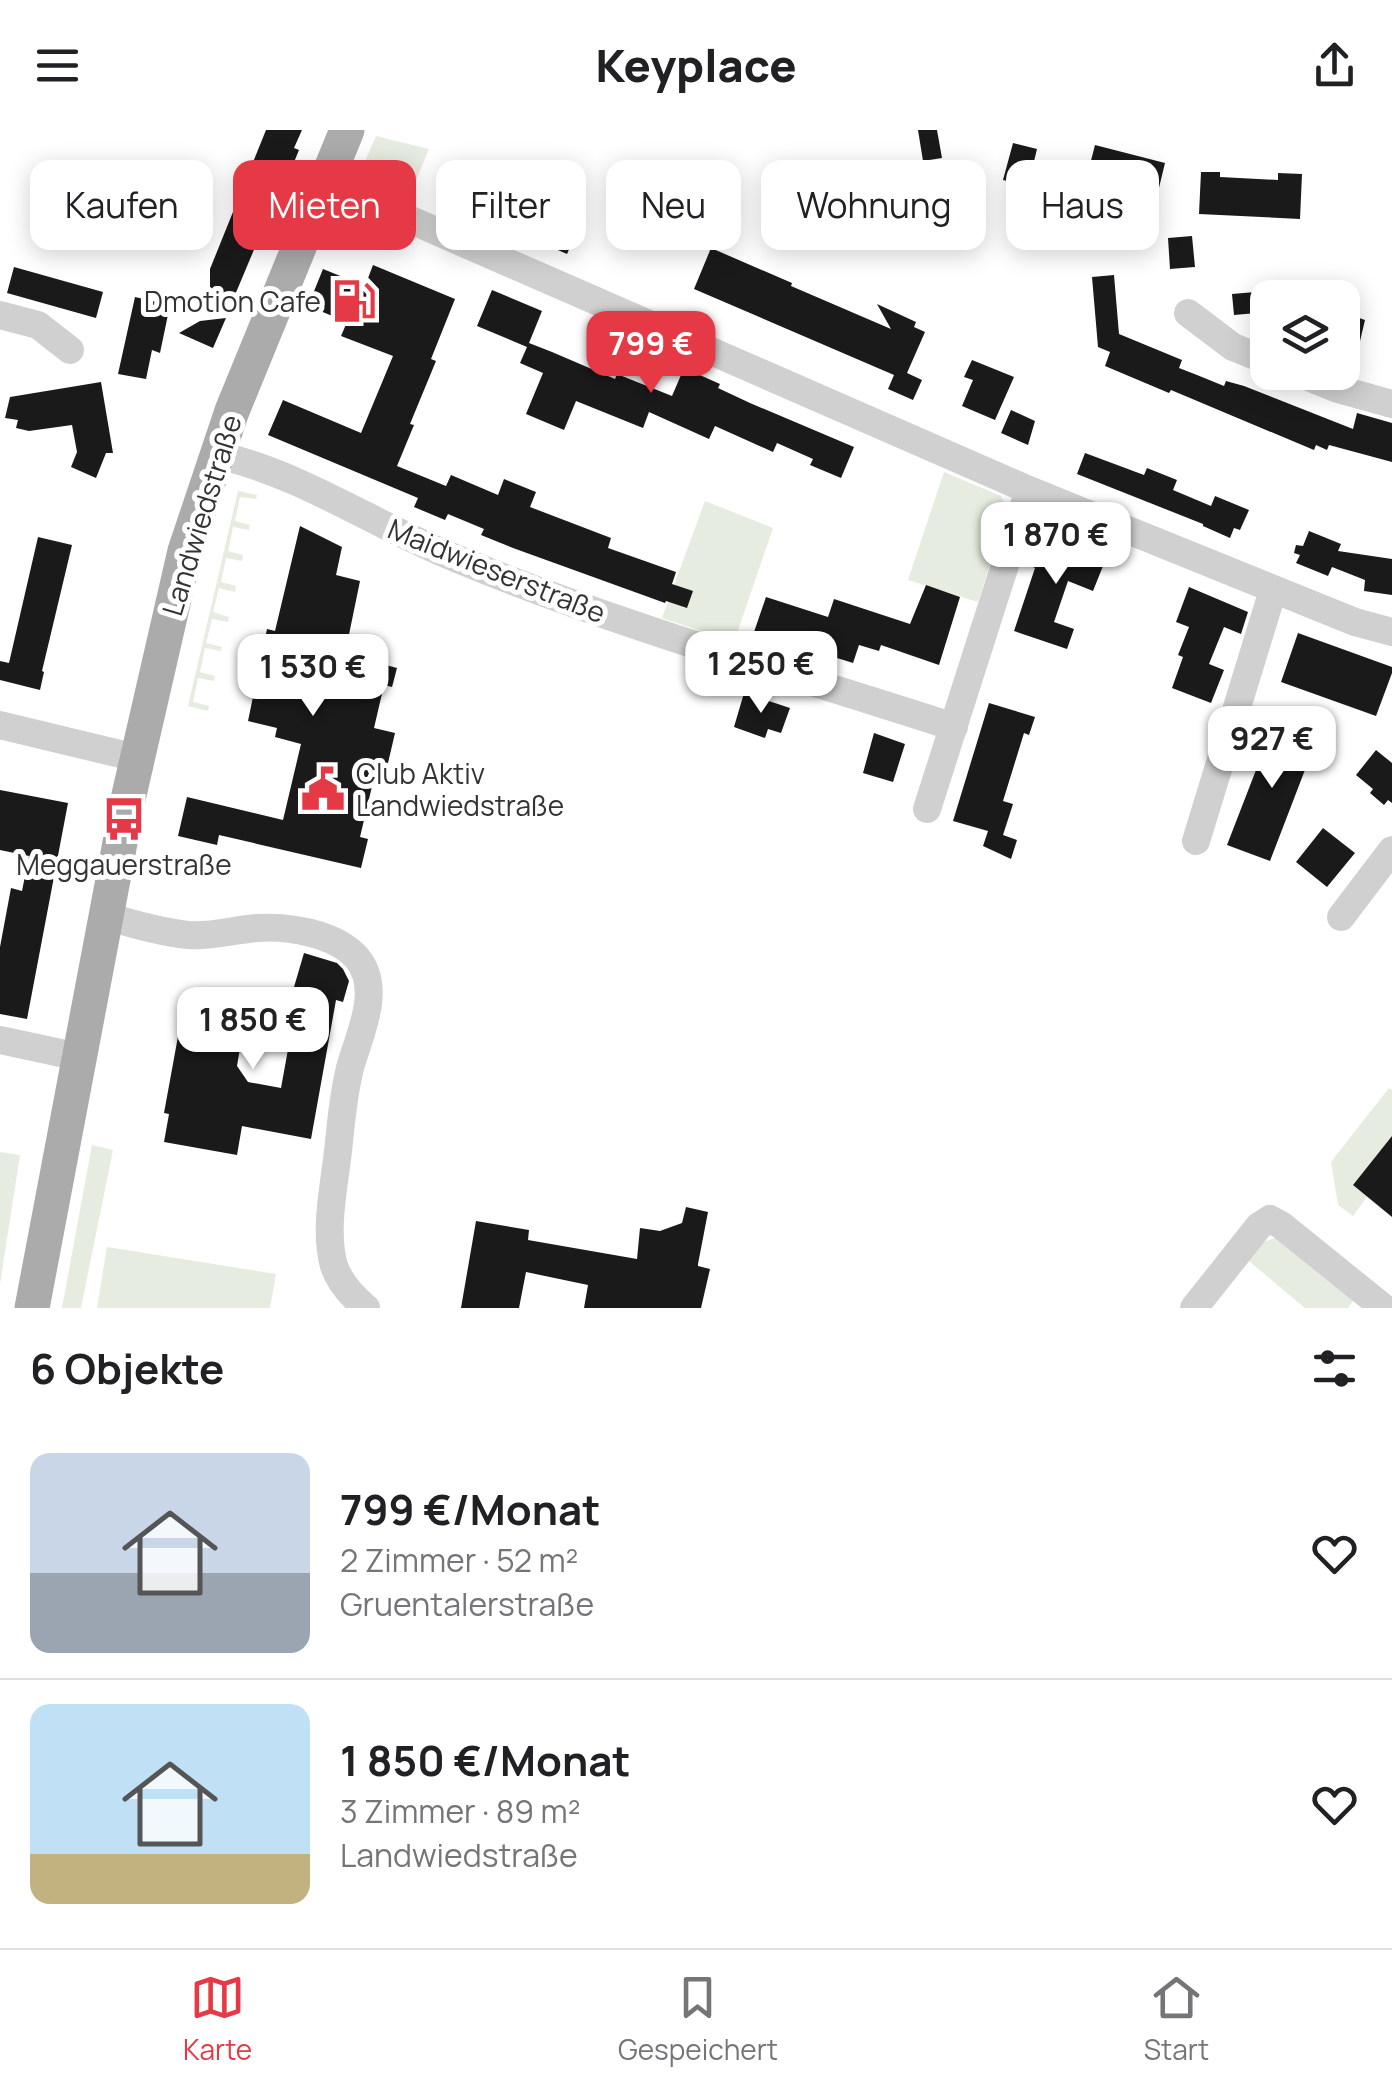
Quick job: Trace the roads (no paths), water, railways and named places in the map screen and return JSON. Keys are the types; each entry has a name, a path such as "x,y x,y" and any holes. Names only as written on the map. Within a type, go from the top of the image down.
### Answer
{"main road":[{"name":"Landwiedstraße","path":"335,160 347,130"},
{"name":"Landwiedstraße","path":"32,1308 136,758 180,570 232,411 298,250"}],"street":[{"path":"416,222 1029,490 1355,622 1392,632"},
{"path":"1188,314 1233,348 1250,354"},
{"path":"0,315 38,325 70,350"},
{"path":"1342,390 1392,404"},
{"name":"Maidwieserstraße","path":"217,455 273,473 451,557 528,587 954,726"},
{"path":"927,809 1029,490"},
{"path":"1196,841 1274,590"},
{"path":"0,726 136,758"},
{"path":"1341,917 1392,850"},
{"path":"106,916 190,935 256,928 288,930 326,938 360,961 368,984 368,1003 346,1088 330,1226 338,1275 366,1308"},
{"path":"0,1040 79,1058"},
{"path":"1194,1308 1259,1226 1270,1219 1384,1308"}],"place":[{"name":"Dmotion Cafe","path":"354,301"},
{"name":"Club Aktiv Landwiedstraße","path":"323,789"},
{"name":"Meggauerstraße","path":"124,819"}]}
